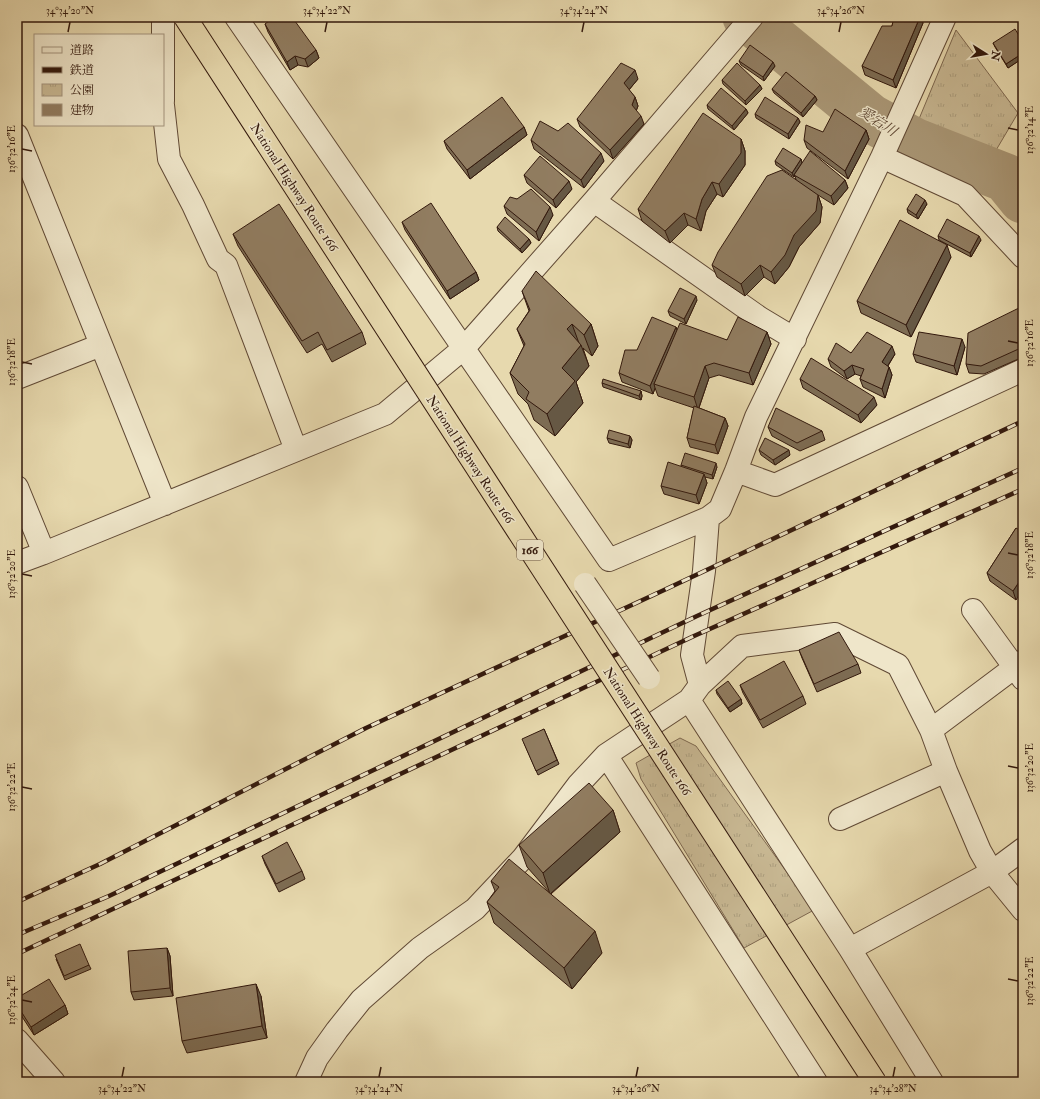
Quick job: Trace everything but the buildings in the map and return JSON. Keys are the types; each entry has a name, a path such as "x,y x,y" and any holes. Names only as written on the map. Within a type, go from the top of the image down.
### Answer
{"highway":[{"name":"National Highway Route 166","path":"185,17 875,1082"}],"street":[{"path":"163,17 163,34"},
{"path":"236,17 609,560 708,518 720,509 756,417 885,150 945,17"},
{"path":"17,563 385,414 464,348 594,201 746,24"},
{"path":"164,114 169,159 193,205 218,259 226,265 296,450"},
{"path":"17,135 165,504"},
{"path":"885,150 965,195 1023,257"},
{"path":"594,201 760,318 795,339"},
{"path":"17,378 101,345"},
{"path":"736,471 775,485 1023,370"},
{"path":"17,487 44,553"},
{"path":"708,518 704,571 692,655 694,692 932,1082"},
{"path":"585,584 648,678"},
{"path":"931,730 1020,669 973,610"},
{"path":"311,1080 317,1058 361,1000 420,948 474,909 523,858 578,785 606,755 694,692 742,646 835,634 898,665 931,730 946,771 980,851 992,872 1023,910"},
{"path":"606,755 816,1082"},
{"path":"840,819 946,771"},
{"path":"850,949 992,872 1023,849"},
{"path":"17,1040 54,1082"}],"green space":[{"path":"956,30 1018,113 992,157 919,119"},
{"path":"680,738 696,746 814,910 744,948 641,779 636,763"}],"waterway":[{"name":"愛宕川","path":"747,17 870,118 914,142 1006,178 1023,199"}],"railway":[{"path":"17,902 100,864 366,728 1023,421"},
{"path":"17,935 109,896 697,616 1023,468"},
{"path":"17,954 694,636 1023,489"}]}
